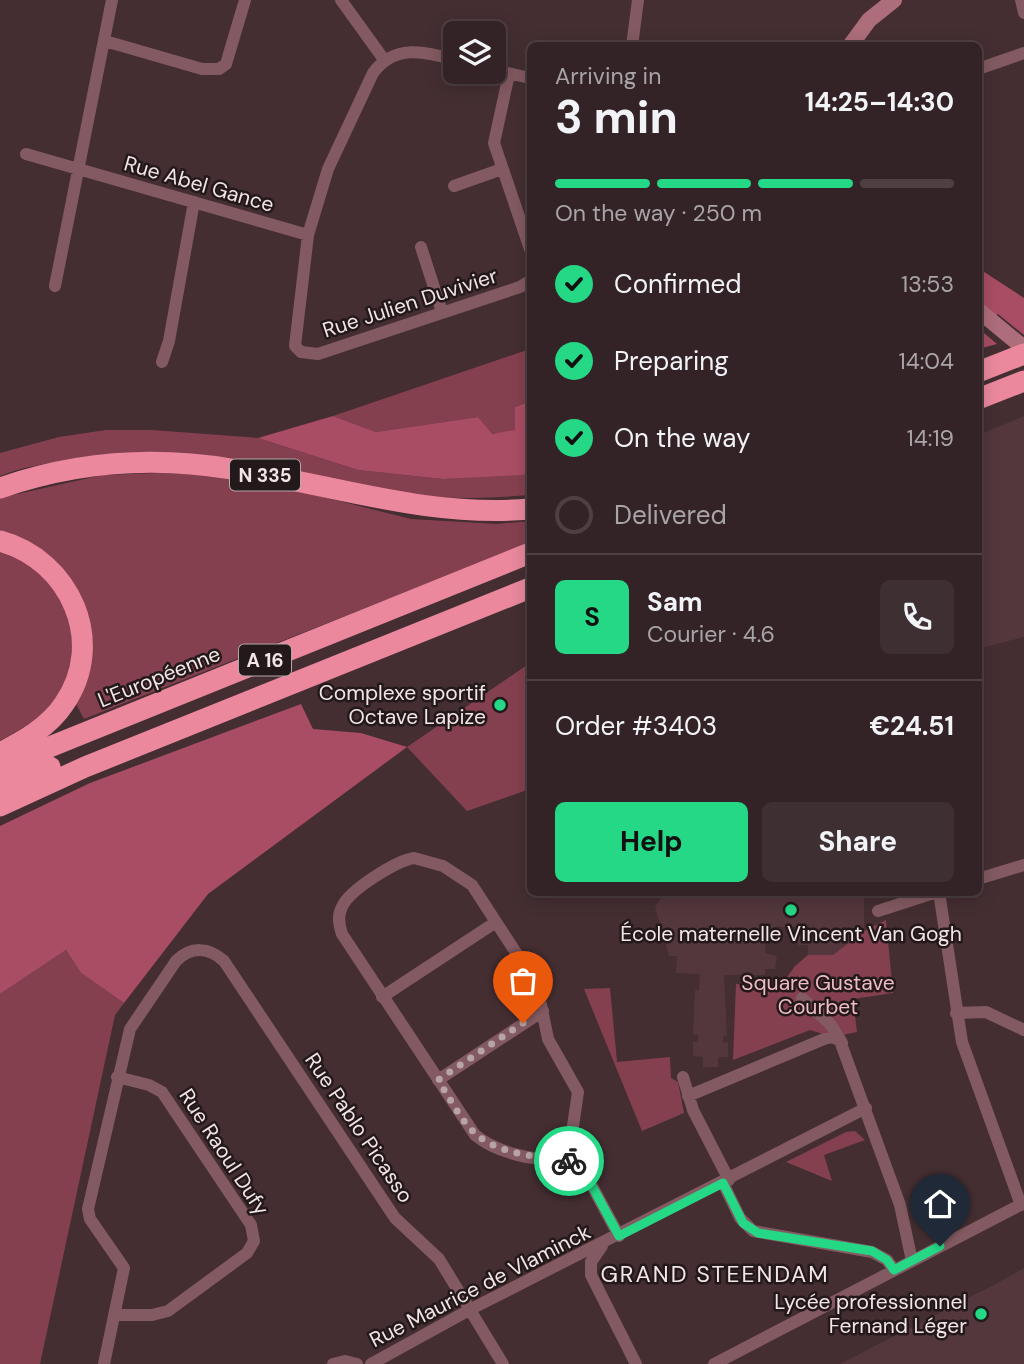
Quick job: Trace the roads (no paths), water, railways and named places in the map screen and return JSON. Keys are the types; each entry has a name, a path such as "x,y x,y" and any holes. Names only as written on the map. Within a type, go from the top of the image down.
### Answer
{"highway":[{"path":"982,370 1024,354"},
{"path":"982,397 1024,381"},
{"name":"N 335","path":"0,488 41,475 93,466 170,462 233,469 410,506 471,511 527,509"},
{"path":"0,541 32,554 57,576 74,604 82,640 80,669 64,705 43,727 0,753"},
{"name":"L'Européenne","path":"0,767 527,554"},
{"name":"L'Européenne","path":"0,787 527,576"},
{"path":"0,806 85,767 527,590"}],"street":[{"path":"55,286 112,0"},
{"path":"105,41 206,70 219,69 226,64 245,0"},
{"path":"341,0 385,61"},
{"path":"633,42 638,0"},
{"path":"853,42 869,20 896,0"},
{"path":"865,42 896,0"},
{"path":"1021,0 1024,13"},
{"path":"308,235 333,158 370,77 385,61 416,51 443,57"},
{"path":"982,68 1024,53"},
{"path":"506,73 527,77"},
{"path":"509,74 494,140 527,240"},
{"name":"Rue Abel Gance","path":"26,154 308,235"},
{"path":"454,186 502,169"},
{"path":"162,362 169,341 194,202"},
{"name":"Rue Julien Duvivier","path":"308,235 294,339 301,352 322,352 527,282"},
{"path":"421,247 442,312"},
{"path":"984,315 1024,348"},
{"path":"420,858 443,866 472,885 534,980 548,1039 578,1092 570,1146 564,1156 546,1158 498,1149 485,1143 471,1131 344,938 339,919 341,909 350,895 393,866 408,859 420,858"},
{"path":"982,878 1024,865"},
{"path":"878,911 925,896"},
{"path":"714,1364 1022,1204 962,1042 939,896"},
{"path":"382,997 496,922"},
{"name":"Rue Pablo Picasso","path":"117,1077 136,1016 180,957 188,952 205,950 224,961 395,1218 433,1252 503,1364"},
{"path":"802,998 831,1025 842,1044 900,1205 912,1261"},
{"path":"438,1080 543,1011"},
{"path":"957,1013 986,1012 1024,1030"},
{"path":"688,1096 824,1039 833,1037 842,1044"},
{"path":"104,1364 123,1265 90,1219 88,1209 117,1077"},
{"name":"Rue Raoul Dufy","path":"114,1315 147,1315 168,1311 247,1253 254,1237 251,1225 162,1093 149,1085 117,1077"},
{"path":"683,1077 688,1096 740,1219 753,1231 872,1251 887,1260 894,1270"},
{"name":"Rue Maurice de Vlaminck","path":"371,1364 471,1309 726,1182 866,1108"},
{"path":"564,1156 591,1184 613,1239 594,1255 591,1275 636,1364"},
{"name":"Rue Maurice de Vlaminck","path":"333,1364 345,1361 357,1364"}],"place":[{"name":"Complexe sportif Octave Lapize","path":"500,705"},
{"name":"École maternelle Vincent Van Gogh","path":"791,910"},
{"name":"Lycée professionnel Fernand Léger","path":"981,1314"}],"district":[{"name":"GRAND STEENDAM","path":"715,1274"}],"park label":[{"name":"Square Gustave Courbet","path":"818,995"}]}
